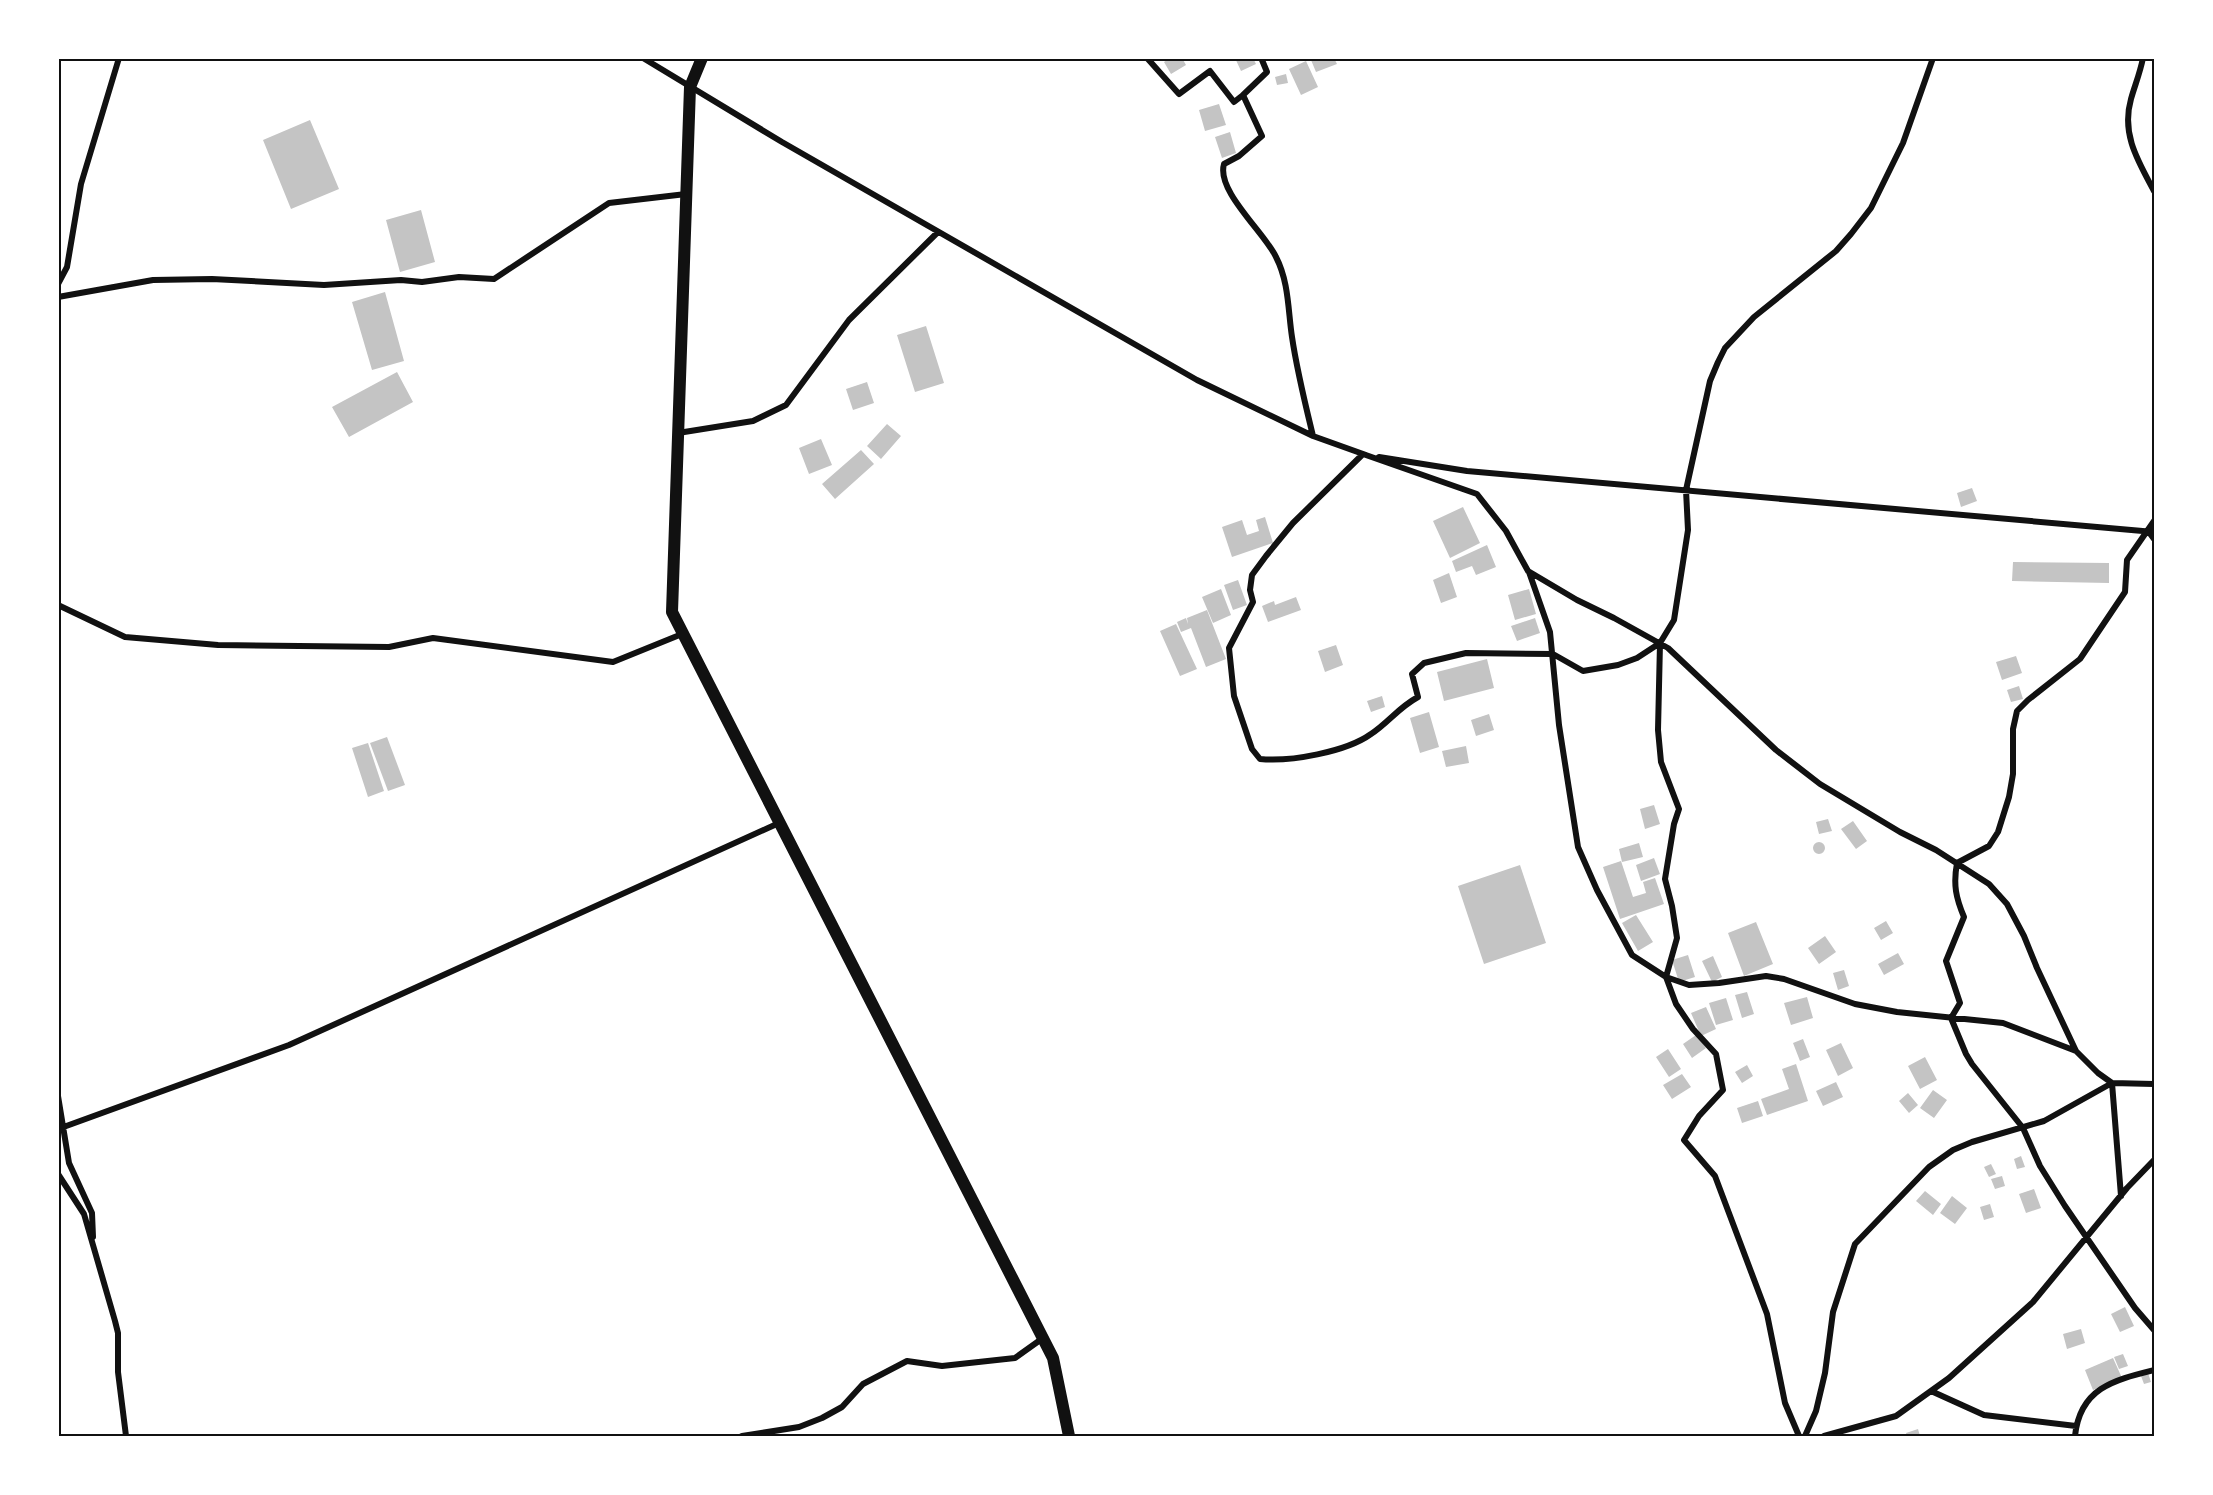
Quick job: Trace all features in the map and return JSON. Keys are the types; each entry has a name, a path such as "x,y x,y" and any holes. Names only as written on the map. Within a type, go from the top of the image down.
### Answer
{"main road":[{"path":"702,58 690,87 672,612 1053,1358 1069,1437"}],"street":[{"path":"58,284 67,267 81,184 119,58"},
{"path":"643,58 938,232 1197,380 1313,436 1477,494 1506,531 1528,571 1551,632 1559,724 1578,847 1597,890 1632,955 1666,977 1689,986 1766,976 1784,979 1856,1004 1898,1012 2003,1023 2076,1051"},
{"path":"1147,58 1154,69 1179,94 1210,71 1234,102 1267,72 1262,60 1265,58"},
{"path":"1363,454 1293,523 1252,575 1250,590 1253,602 1229,648 1234,696 1252,749 1260,759 1272,760 1333,751 1370,735 1401,707 1418,697 1412,675 1424,663 1466,653 1553,654 1583,671 1618,665 1637,658 1660,643 1674,620 1688,530 1686,490 1710,381 1725,348 1768,304 1836,251 1871,208 1903,143 1933,58"},
{"path":"2143,58 2140,76 2131,101 2128,133 2133,152 2154,191"},
{"path":"1243,95 1262,136 1239,156 1224,164 1222,169 1227,187 1240,210 1262,234 1283,274 1299,382 1313,436"},
{"path":"58,297 153,280 212,279 324,285 401,280 422,282 459,277 494,279 609,203 687,194"},
{"path":"678,433 753,421 786,405 849,320 938,232"},
{"path":"1363,454 1467,471 2151,531"},
{"path":"1956,863 1989,846 1998,832 2009,797 2013,774 2013,729 2018,711 2028,700 2080,659 2125,592 2127,560 2151,531 2154,521"},
{"path":"2151,531 2154,539"},
{"path":"1528,571 1668,648 1776,750 1820,784 1989,884 2007,904 2024,936 2076,1051 2098,1073 2112,1083 2121,1196"},
{"path":"58,605 125,637 218,645 389,647 433,638 613,662 682,634"},
{"path":"1660,643 1658,730 1661,762 1679,809 1674,824 1665,879 1677,938 1666,977 1676,1004 1693,1029 1716,1054 1723,1090 1699,1116 1684,1140 1715,1176 1767,1314 1785,1403 1799,1437"},
{"path":"61,1127 289,1045 779,823"},
{"path":"1951,1018 1959,1003 1946,961 1964,917 1955,897 1956,863"},
{"path":"1951,1018 1972,1064 2023,1128 2040,1166 2135,1308 2154,1330"},
{"path":"1805,1437 1816,1411 1825,1373 1833,1312 1855,1244 1929,1167 1953,1150 1972,1142 2044,1121 2112,1083 2154,1084"},
{"path":"58,1096 61,1127 69,1163 92,1213 93,1246"},
{"path":"1824,1437 1896,1416 1949,1378 2033,1302 2154,1160"},
{"path":"58,1174 84,1214 118,1333 118,1372 126,1437"},
{"path":"742,1437 799,1427 822,1418 842,1407 863,1384 907,1361 942,1366 1015,1358 1043,1338"},
{"path":"2075,1437 2081,1412 2094,1393 2115,1382 2154,1370"},
{"path":"1931,1391 1984,1415 2076,1426"}],"building":[{"path":"1170,58 1182,58 1186,65 1171,74 1164,62"},
{"path":"1235,58 1253,58 1256,64 1241,71"},
{"path":"1334,58 1337,64 1316,72 1311,60"},
{"path":"1306,61 1318,87 1301,95 1289,69"},
{"path":"1286,74 1288,83 1277,85 1275,77"},
{"path":"1219,104 1226,125 1205,131 1199,110"},
{"path":"310,120 339,189 291,209 263,140"},
{"path":"1230,132 1236,153 1222,158 1215,137"},
{"path":"421,210 435,262 400,272 386,220"},
{"path":"385,292 404,361 372,370 352,302"},
{"path":"926,326 944,383 915,392 897,335"},
{"path":"397,372 413,402 349,437 332,407"},
{"path":"867,382 874,403 853,410 846,389"},
{"path":"887,424 901,436 881,459 867,446"},
{"path":"821,439 832,465 809,474 799,448"},
{"path":"861,450 874,464 835,499 822,484"},
{"path":"1972,488 1977,501 1961,507 1957,493"},
{"path":"1463,507 1480,543 1450,558 1433,521"},
{"path":"1265,517 1273,543 1232,557 1222,527 1242,520 1247,535 1259,531 1256,520"},
{"path":"1487,545 1496,567 1476,575 1472,566 1456,572 1452,561"},
{"path":"2013,562 2109,563 2109,583 2012,581"},
{"path":"1449,573 1457,597 1441,603 1433,580"},
{"path":"1238,580 1247,605 1233,610 1224,585"},
{"path":"1221,589 1231,615 1213,623 1202,597"},
{"path":"1529,589 1536,614 1515,620 1508,595"},
{"path":"1296,597 1301,610 1268,622 1262,606 1274,601 1275,605"},
{"path":"1207,610 1226,659 1206,667 1191,628 1181,632 1177,622 1186,618 1188,624 1187,618"},
{"path":"1535,618 1540,633 1517,641 1511,626"},
{"path":"1176,624 1197,669 1180,676 1160,631"},
{"path":"1336,645 1343,665 1325,672 1318,651"},
{"path":"2016,656 2022,673 2002,680 1996,662"},
{"path":"1487,659 1494,688 1444,701 1437,672"},
{"path":"2019,686 2023,699 2011,702 2007,690"},
{"path":"1382,696 1385,707 1371,712 1367,701"},
{"path":"1429,712 1439,747 1420,753 1410,718"},
{"path":"1489,714 1494,730 1476,736 1471,720"},
{"path":"387,737 405,785 388,791 370,743"},
{"path":"368,743 384,791 368,797 352,748"},
{"path":"1466,746 1469,763 1446,767 1442,751"},
{"path":"1654,805 1660,824 1645,829 1640,809"},
{"path":"1828,819 1832,831 1819,834 1816,822"},
{"path":"1853,821 1867,841 1856,849 1841,829"},
{"path":"1821,842 1825,848 1821,854 1817,854 1813,846"},
{"path":"1639,843 1643,857 1622,862 1619,849"},
{"path":"1654,858 1660,874 1641,881 1636,865"},
{"path":"1621,861 1633,897 1646,893 1643,882 1655,878 1664,904 1620,919 1603,867"},
{"path":"1520,865 1546,943 1484,964 1458,886"},
{"path":"1636,915 1653,942 1638,951 1622,923"},
{"path":"1886,921 1893,933 1881,940 1874,928"},
{"path":"1756,922 1773,964 1744,976 1728,933"},
{"path":"1825,936 1836,952 1819,964 1808,948"},
{"path":"1898,953 1904,964 1884,975 1878,964"},
{"path":"1688,955 1695,977 1679,982 1672,960"},
{"path":"1713,956 1722,977 1712,982 1702,961"},
{"path":"1844,970 1849,986 1838,990 1833,973"},
{"path":"1747,992 1754,1014 1742,1018 1735,995"},
{"path":"1807,997 1813,1018 1791,1025 1784,1003"},
{"path":"1726,998 1733,1020 1716,1025 1709,1003"},
{"path":"1706,1007 1716,1029 1701,1036 1691,1013"},
{"path":"1696,1035 1706,1048 1692,1058 1683,1044"},
{"path":"1803,1039 1810,1057 1800,1061 1793,1043"},
{"path":"1841,1043 1853,1068 1838,1076 1826,1050"},
{"path":"1668,1049 1681,1069 1669,1077 1656,1057"},
{"path":"1925,1057 1937,1080 1920,1089 1908,1066"},
{"path":"1796,1064 1808,1101 1767,1115 1761,1099 1789,1089 1782,1069"},
{"path":"1747,1065 1753,1076 1742,1083 1735,1072"},
{"path":"1682,1074 1691,1087 1672,1099 1663,1085"},
{"path":"1836,1082 1843,1097 1823,1106 1816,1091"},
{"path":"1933,1090 1947,1100 1934,1118 1920,1108"},
{"path":"1908,1093 1918,1105 1909,1113 1899,1101"},
{"path":"1758,1101 1763,1116 1742,1123 1737,1108"},
{"path":"2021,1156 2025,1167 2017,1169 2014,1159"},
{"path":"1991,1164 1996,1174 1989,1177 1984,1167"},
{"path":"2002,1176 2005,1186 1995,1189 1991,1179"},
{"path":"2034,1189 2041,1208 2026,1213 2019,1194"},
{"path":"1925,1191 1941,1204 1933,1215 1916,1201"},
{"path":"1952,1196 1967,1208 1955,1224 1940,1213"},
{"path":"1990,1204 1994,1217 1984,1220 1980,1207"},
{"path":"2125,1307 2134,1326 2120,1332 2111,1314"},
{"path":"2081,1329 2085,1343 2067,1349 2063,1334"},
{"path":"2123,1354 2128,1366 2119,1369 2114,1357"},
{"path":"2113,1358 2122,1378 2093,1390 2085,1370"},
{"path":"2148,1373 2151,1382 2144,1384 2141,1376"},
{"path":"1918,1429 1920,1436 1907,1436 1906,1433"}]}
